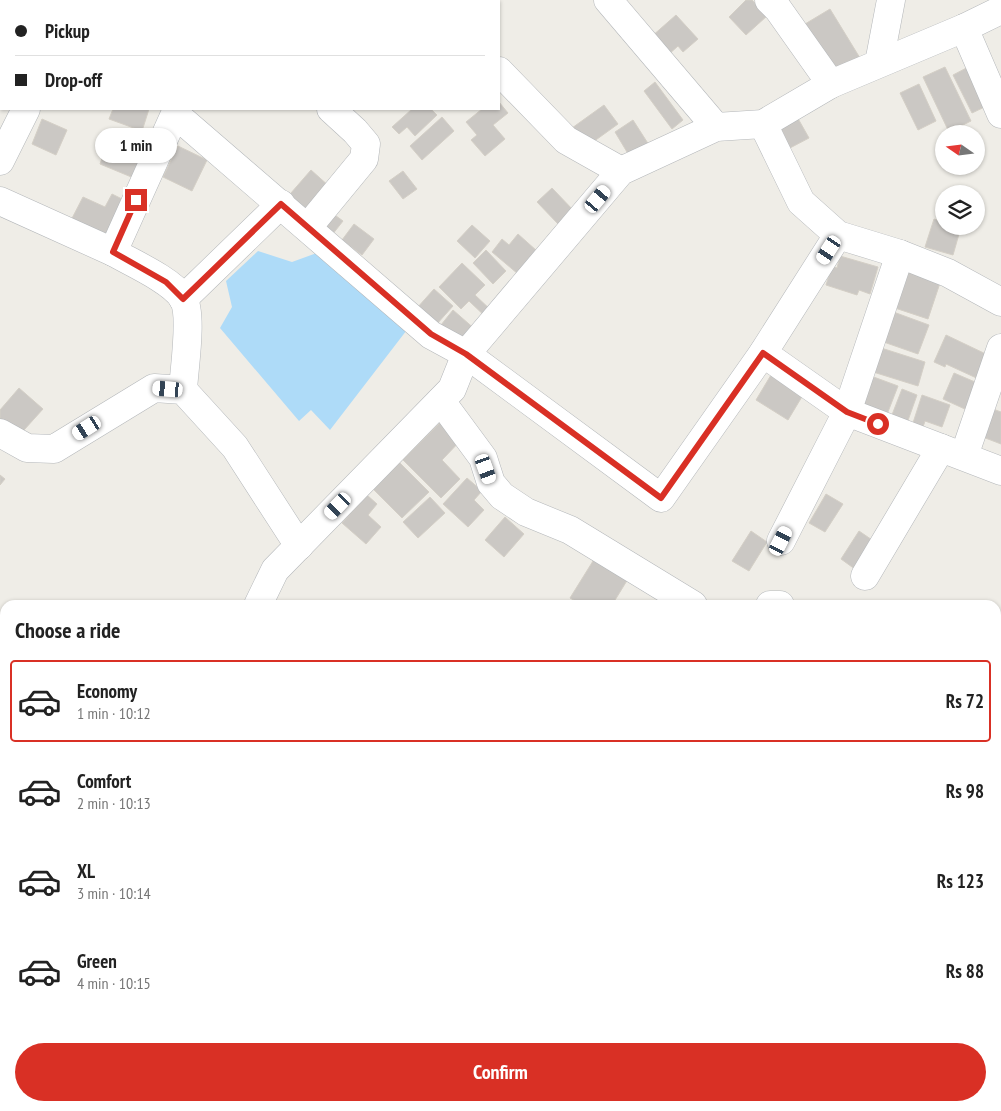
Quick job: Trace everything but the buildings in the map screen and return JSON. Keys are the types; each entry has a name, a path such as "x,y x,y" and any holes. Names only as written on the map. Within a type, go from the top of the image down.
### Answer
{"street":[{"path":"608,0 716,127"},
{"path":"769,0 831,84"},
{"path":"879,63 891,0"},
{"path":"260,600 275,570 452,389 466,354 621,171 716,127 763,124 831,84 964,28 1001,10"},
{"path":"964,28 1001,114"},
{"path":"500,72 566,140 621,171"},
{"path":"0,161 26,110"},
{"path":"308,227 364,159 366,144 332,110"},
{"path":"113,252 176,111 431,334 466,354 661,498 763,353 838,235"},
{"path":"763,124 801,202 838,235 900,254 948,273 1001,302"},
{"path":"0,201 113,252 166,282 183,299 188,313 183,390"},
{"path":"183,299 281,204"},
{"path":"781,541 847,412 900,254"},
{"path":"865,576 952,452 1001,348"},
{"path":"763,353 847,412 1001,471"},
{"path":"0,433 27,448 54,449 154,388 183,390 235,447 299,546"},
{"path":"440,401 483,458 491,483 502,496 526,512 570,530 685,600"}],"water":[{"path":"325,250 413,322 330,430 311,410 299,421 220,328 232,307 226,281 258,251 292,262"}],"route":[{"path":"136,200 113,252 166,282 183,299 281,204 386,297 431,334 466,354 661,498 763,353 847,412 878,424"}]}
